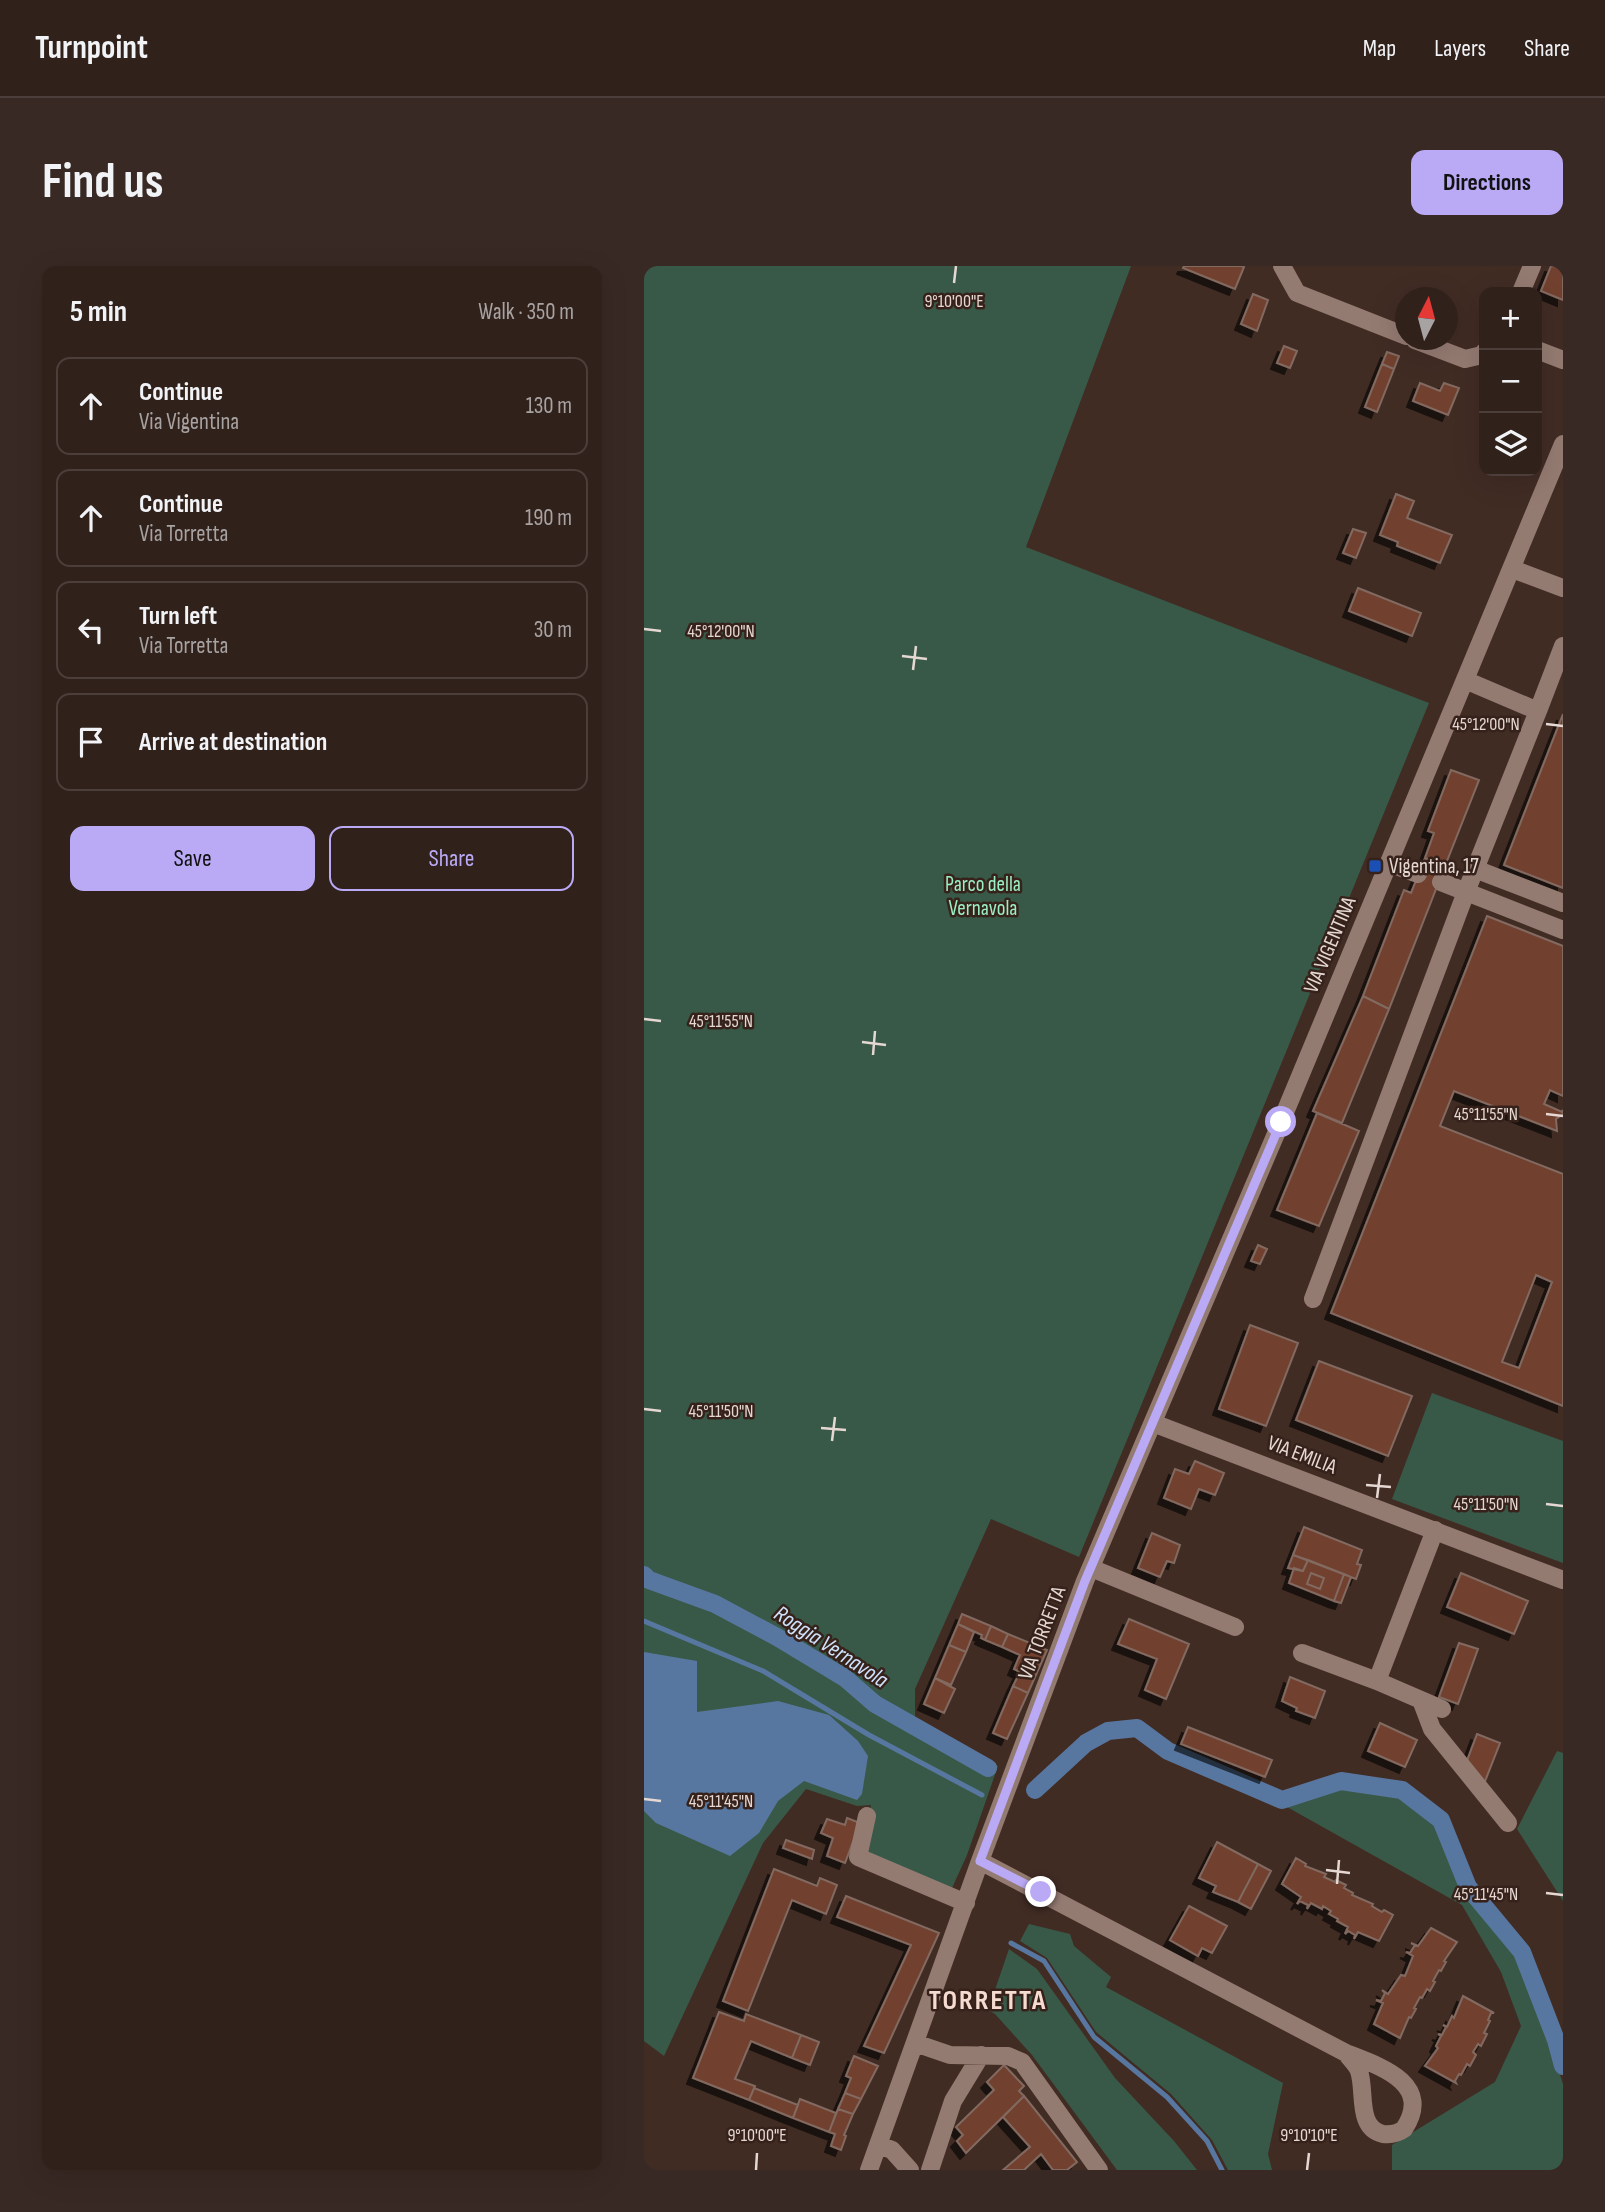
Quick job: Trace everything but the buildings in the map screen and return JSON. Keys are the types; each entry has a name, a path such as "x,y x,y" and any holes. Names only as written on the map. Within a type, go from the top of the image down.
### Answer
{"street":[{"path":"1282,266 1297,293 1395,332"},
{"path":"1523,287 1532,266"},
{"path":"1441,350 1465,359 1479,356"},
{"path":"1542,352 1563,360"},
{"name":"VIA VIGENTINA","path":"1153,1423 1563,444"},
{"path":"1512,569 1563,588"},
{"path":"1313,1299 1475,869 1538,711 1557,680 1563,646"},
{"path":"1465,680 1538,711"},
{"path":"1389,863 1418,874"},
{"path":"1475,869 1563,903"},
{"path":"1441,882 1563,930"},
{"name":"VIA EMILIA","path":"1153,1423 1563,1580"},
{"name":"VIA TORRETTA","path":"869,2170 980,1861 1091,1568 1153,1423"},
{"path":"1377,1681 1435,1530"},
{"path":"1091,1568 1235,1627"},
{"path":"1302,1653 1442,1709"},
{"path":"1421,1700 1432,1729 1508,1823"},
{"path":"867,1816 858,1857 966,1903"},
{"path":"980,1861 1346,2053 1384,2068 1406,2085 1412,2103 1409,2122 1404,2129 1388,2135 1378,2133 1370,2127 1365,2116 1359,2069 1346,2053"},
{"path":"915,2043 950,2055 1008,2056 1022,2062 1099,2170"},
{"path":"930,2170 953,2101 981,2055"},
{"path":"1364,2104 1371,2085 1377,2078 1394,2075"},
{"path":"879,2145 892,2150 910,2170"}],"green space":[{"name":"Parco della Vernavola","path":"644,266 1131,266 1026,547 1429,703 1079,1557 991,1519 915,1689 915,1719 998,1766 967,1855 952,1888 861,1851 871,1805 857,1806 806,1789 763,1843 664,2056 644,2041"},
{"path":"1432,1393 1563,1441 1563,1563 1392,1499"},
{"path":"1557,1751 1563,1753 1563,1901 1517,1829"},
{"path":"1340,1787 1402,1795 1440,1823 1465,1888 1520,1953 1563,2084 1563,2170 1392,2170 1392,2145 1495,2082 1521,2026 1501,1972 1462,1905 1287,1807"},
{"path":"1029,1924 1070,1934 1074,1946 1111,1977 1106,1987 1283,2083 1268,2154 1272,2170 1228,2170 1212,2140 1171,2094 1096,2032 1047,1958 1020,1941"},
{"path":"1009,1949 1037,1969 1115,2078 1174,2141 1197,2170 1117,2170 1032,2055 995,2014 988,2010"}],"water":[{"path":"644,1652 697,1661 697,1712 778,1701 829,1715 858,1741 868,1756 862,1794 857,1800 804,1781 778,1801 759,1833 730,1856 656,1823 644,1811"}],"waterway":[{"name":"Roggia Vernavola","path":"644,1575 649,1580 715,1604 777,1637 845,1678 875,1704 988,1768"},
{"path":"644,1621 763,1671 869,1735 982,1795"},
{"name":"Roggia Vernavola","path":"1035,1790 1086,1743 1108,1731 1137,1728 1168,1751 1282,1800 1341,1781 1402,1790 1441,1820 1468,1887 1522,1952 1556,2040 1563,2066"},
{"path":"1011,1943 1044,1961 1094,2037 1167,2097 1207,2141 1222,2170"}],"place":[{"name":"Vigentina, 17","path":"1375,866"}],"district":[{"name":"TORRETTA","path":"988,2000"}],"route":[{"path":"1041,1892 980,1861 1085,1581 1281,1122"}]}
